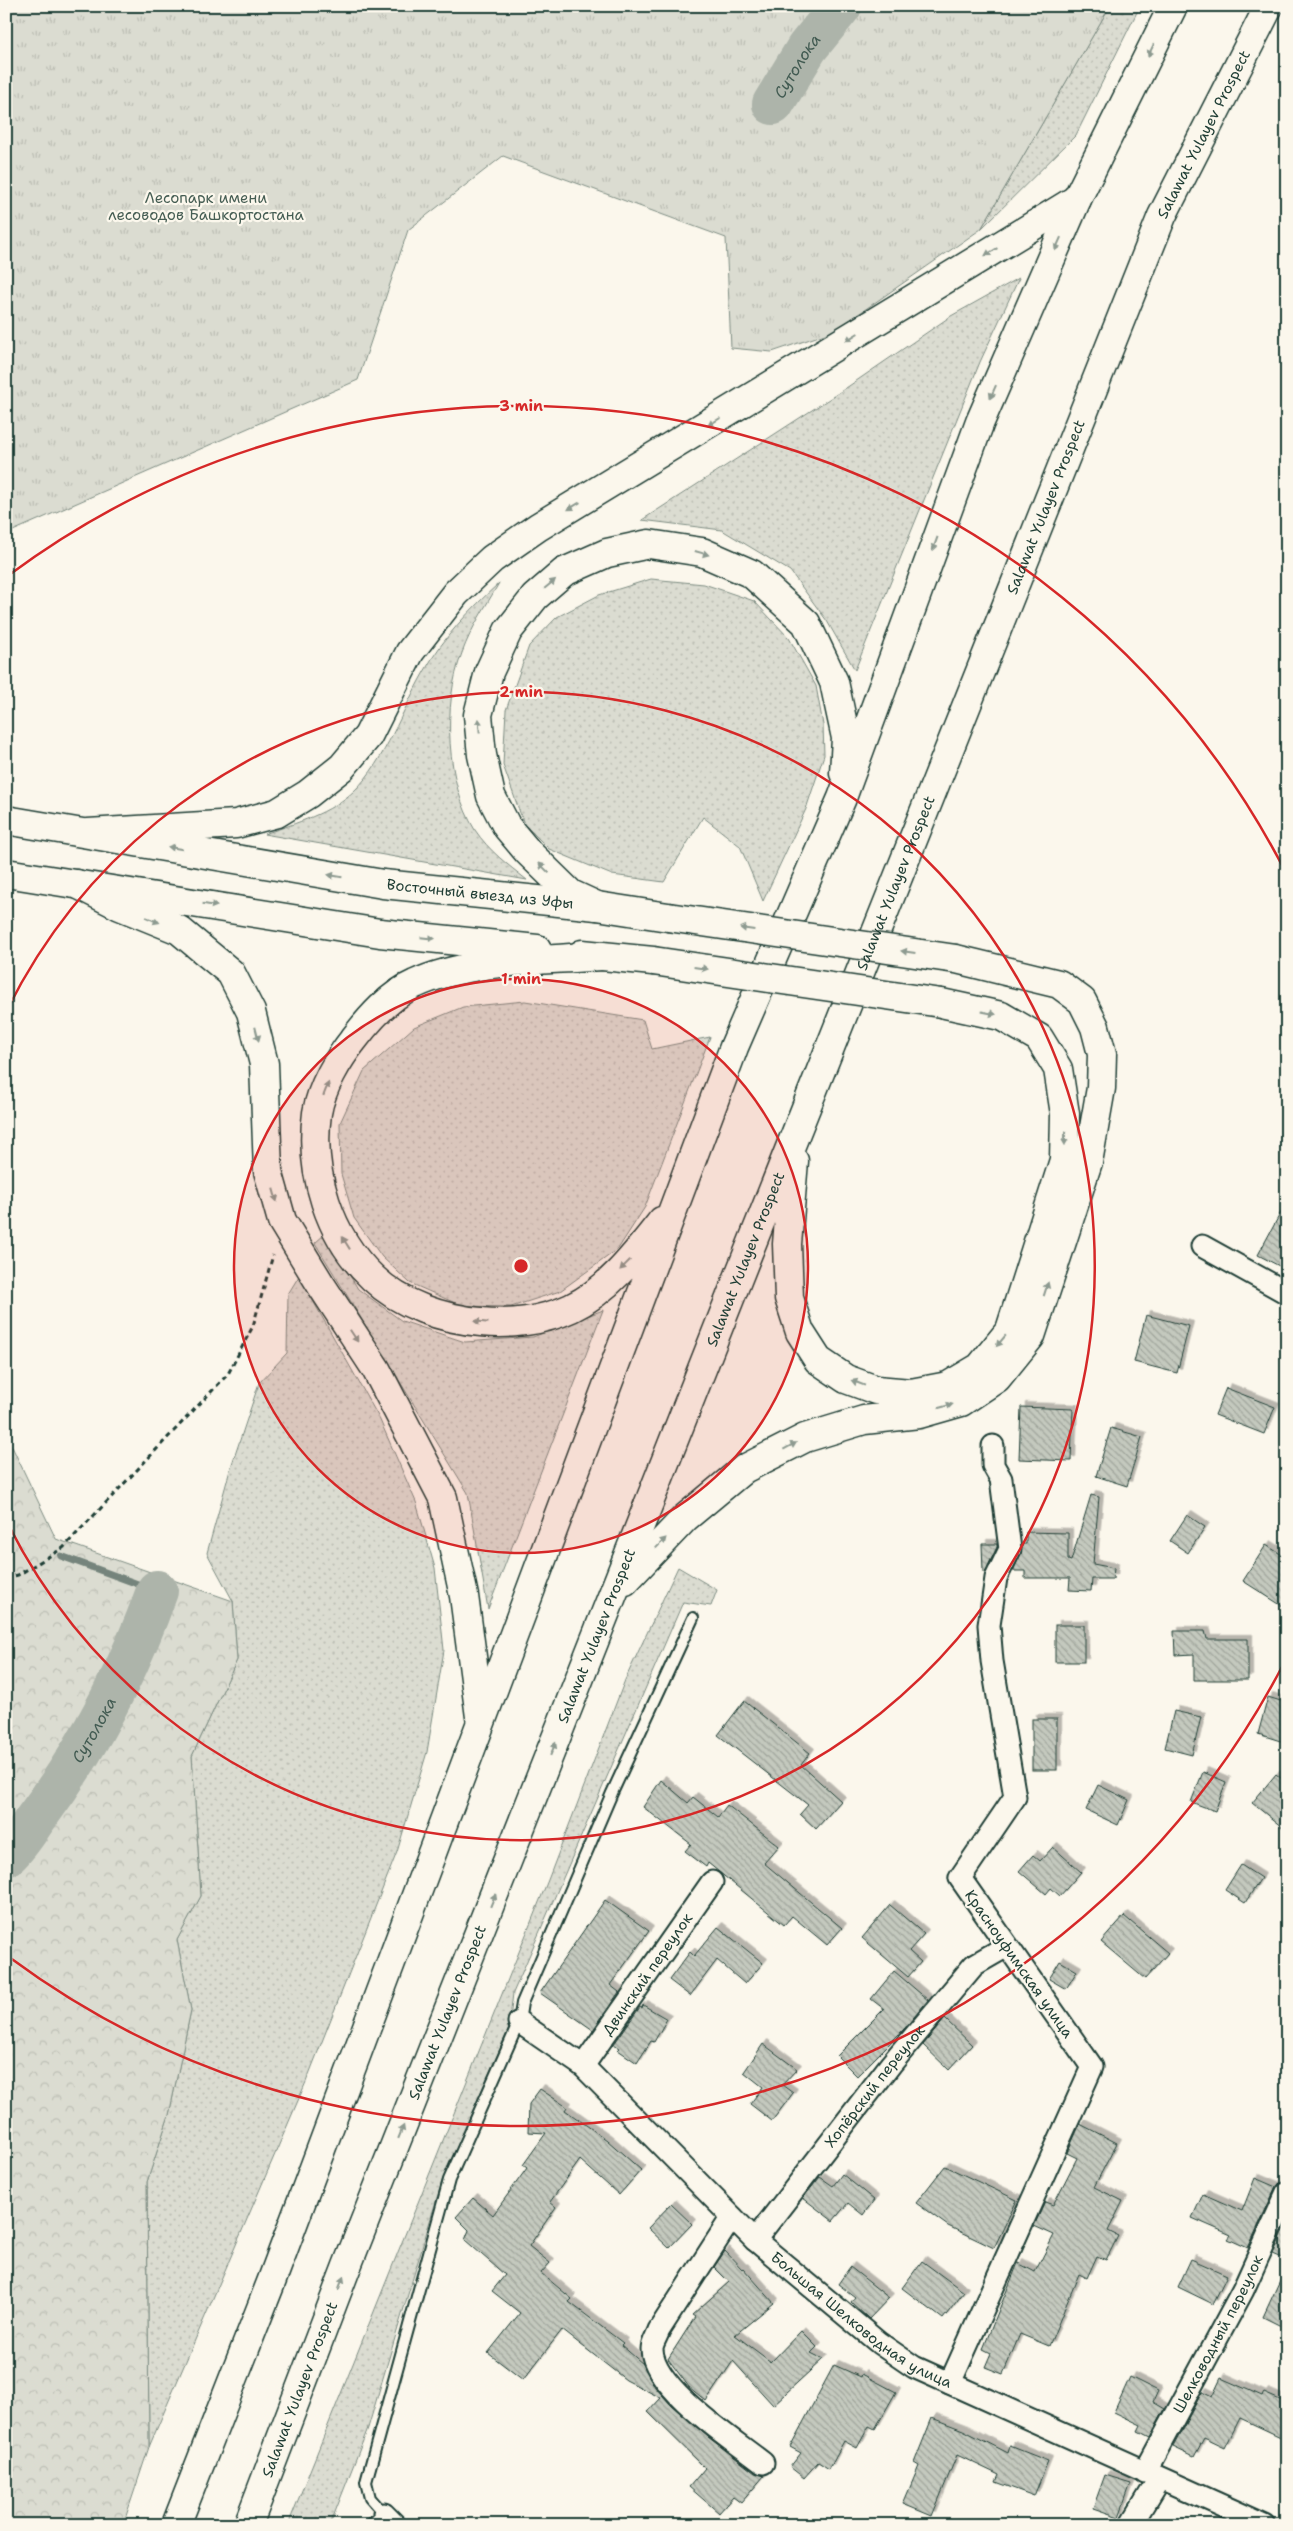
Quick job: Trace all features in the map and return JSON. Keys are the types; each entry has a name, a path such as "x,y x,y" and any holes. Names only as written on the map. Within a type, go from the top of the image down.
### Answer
{"main road":[{"path":"176,2525 272,2280 480,1720 678,1200 734,1047 842,798 980,422 1077,200 1173,6"},
{"name":"Salawat Yulayev Prospect","path":"248,2525 351,2257 1162,216 1269,6"},
{"path":"88,833 236,824 277,813 308,794 342,767 368,736 410,652 456,593 492,559 538,527 1077,200"},
{"path":"597,906 571,894 528,852 508,827 491,796 482,755 478,715 489,672 508,630 535,596 564,572 607,553 649,544 702,552 752,574 806,623 834,682 846,738 842,798"},
{"name":"Восточный выезд из Уфы","path":"6,820 383,884 597,906 956,959 1059,984 1082,1000 1095,1028 1102,1054 1101,1088 1088,1162 1031,1336 998,1378 961,1402 919,1414 864,1420 805,1438 744,1470 685,1518 616,1591"},
{"path":"6,873 380,932 653,961 941,1003 1001,1016 1039,1038 1058,1069 1065,1114 1064,1160 1010,1330 980,1367 948,1386 911,1393 876,1390 846,1379 818,1360 800,1332 789,1298 787,1244 797,1132"},
{"path":"77,884 120,906 180,930 230,974 251,1012 264,1064 268,1171 282,1221 376,1369 443,1498 464,1596 480,1720"},
{"path":"601,956 463,968 414,984 373,1014 336,1062 317,1112 315,1164 324,1197 338,1230 353,1255 373,1278 398,1296 429,1311 461,1320 498,1324 534,1320 570,1308 599,1290 629,1262 678,1200"}],"street":[{"path":"1202,1246 1287,1292"},
{"name":"Красноуфимская улица","path":"950,2383 1092,2067 960,1878 1015,1797 992,1661 989,1625 996,1578 1010,1550 1001,1479 993,1465 993,1446"},
{"name":"Двинский переулок","path":"583,2066 712,1882"},
{"name":"Хопёрский переулок","path":"755,2240 891,2064 974,1965 1007,1946"},
{"name":"Большая Шелководная улица","path":"519,2022 583,2066 755,2240 880,2343 914,2368 1265,2525"},
{"name":"Шелководный переулок","path":"1131,2525 1152,2476 1244,2290 1287,2193"},
{"path":"732,2217 659,2330 652,2348 657,2367 684,2401 763,2463"}],"lane":[{"path":"383,2521 370,2498 366,2482 449,2180 519,2022 522,2003 612,1793 693,1618"}],"path":[{"path":"6,1578 18,1575 62,1548 228,1374 253,1326 282,1221"}],"green space":[{"name":"Лесопарк имени лесоводов Башкортостана","path":"6,6 1110,6 981,229 834,331 772,352 731,348 726,238 503,156 408,230 358,380 6,534"},
{"path":"1110,6 1140,6 1076,135 981,229"},
{"path":"1019,278 980,362 855,670 827,621 790,571 722,530 642,520 846,388 951,316"},
{"path":"651,579 704,584 754,601 789,638 816,686 823,725 824,755 806,809 763,901 740,846 703,817 664,882 612,875 549,849 524,824 503,765 506,710 529,646 557,617 599,595"},
{"path":"499,583 479,617 462,653 452,696 450,743 458,790 465,811 475,830 493,851 527,880 264,834 324,812 355,790 366,778 393,734 416,686 440,647 468,614"},
{"path":"525,1001 643,1020 652,1049 710,1037 645,1207 618,1249 560,1291 511,1307 462,1306 410,1283 382,1257 354,1218 341,1174 340,1123 364,1071 414,1027 463,1007"},
{"path":"325,1234 358,1289 402,1321 465,1342 533,1337 603,1310 488,1609 468,1493 315,1243"},
{"path":"299,1276 379,1418 416,1502 435,1568 444,1650 427,1752 397,1852 306,2082 149,2447 147,2182 169,2115 191,2010 177,1940 201,1896 192,1756 237,1660 233,1601 207,1553 230,1470 259,1383 287,1353 288,1294"},
{"path":"6,1434 56,1539 233,1601 237,1660 192,1756 201,1896 177,1940 191,2010 169,2115 147,2182 149,2447 123,2525 6,2525"},
{"path":"678,1567 717,1590 711,1606 683,1602 513,1993 509,2028 442,2181 368,2428 330,2525 288,2525 548,1880 625,1680"}],"building":[{"path":"1287,1201 1287,1270 1258,1255"},
{"path":"1146,1315 1189,1326 1177,1373 1134,1362"},
{"path":"1226,1388 1275,1407 1264,1434 1215,1415"},
{"path":"1021,1407 1073,1409 1071,1461 1019,1459"},
{"path":"1111,1428 1142,1437 1127,1486 1096,1476"},
{"path":"1091,1495 1099,1497 1093,1564 1114,1568 1113,1579 1092,1579 1091,1591 1069,1590 1070,1578 1025,1578 1025,1571 1013,1571 1021,1554 1022,1544 1026,1544 1026,1532 1068,1533 1068,1560 1071,1561"},
{"path":"1187,1515 1205,1527 1188,1553 1170,1541"},
{"path":"982,1544 997,1544 985,1572 983,1572"},
{"path":"1266,1545 1287,1558 1287,1609 1243,1581"},
{"path":"1055,1625 1084,1625 1084,1662 1055,1662"},
{"path":"1174,1631 1205,1631 1207,1639 1248,1639 1248,1680 1194,1680 1194,1654 1175,1655"},
{"path":"1268,1697 1287,1703 1287,1743 1258,1734"},
{"path":"744,1701 810,1753 801,1765 841,1801 816,1829 800,1814 808,1805 718,1735"},
{"path":"1174,1711 1201,1717 1192,1755 1165,1748"},
{"path":"1032,1719 1057,1719 1057,1770 1032,1770"},
{"path":"1203,1772 1226,1782 1215,1811 1191,1802"},
{"path":"1276,1774 1287,1783 1287,1831 1252,1803"},
{"path":"661,1780 688,1803 693,1797 718,1817 727,1805 779,1846 764,1863 842,1928 827,1945 792,1916 784,1925 708,1863 706,1867 685,1851 691,1844 643,1807"},
{"path":"1098,1785 1129,1800 1118,1825 1086,1810"},
{"path":"1053,1847 1081,1872 1060,1896 1051,1888 1046,1894 1019,1871 1033,1855 1040,1861"},
{"path":"1241,1865 1261,1878 1245,1903 1225,1890"},
{"path":"605,1900 649,1931 610,1985 619,1992 593,2030 540,1993"},
{"path":"890,1905 924,1934 909,1951 921,1962 908,1977 862,1938"},
{"path":"1124,1916 1168,1953 1145,1979 1101,1942"},
{"path":"718,1927 763,1963 745,1984 717,1960 690,1996 669,1980 690,1952 694,1956"},
{"path":"1060,1961 1077,1971 1066,1989 1049,1979"},
{"path":"894,1971 928,2000 905,2028 857,2076 837,2056 884,2009 871,1999"},
{"path":"643,2005 667,2019 654,2042 651,2041 637,2063 618,2050 620,2048 614,2044"},
{"path":"945,2019 972,2045 949,2070 923,2045"},
{"path":"763,2044 797,2069 782,2085 793,2093 772,2121 750,2104 763,2087 744,2072"},
{"path":"540,2089 567,2107 565,2110 607,2140 641,2170 619,2195 580,2160 550,2202 556,2207 529,2246 550,2263 541,2273 572,2299 569,2302 623,2343 621,2345 643,2364 655,2387 671,2405 708,2437 755,2473 764,2476 741,2503 733,2497 719,2513 689,2487 705,2468 648,2412 661,2398 626,2380 562,2330 523,2380 488,2353 520,2313 492,2291 505,2275 465,2240 469,2230 456,2217 473,2198 493,2215 527,2168 523,2165 546,2133 528,2132 529,2104"},
{"path":"1080,2124 1117,2143 1094,2187 1123,2201 1108,2231 1118,2236 1106,2260 1097,2256 1087,2278 1079,2274 1049,2346 1020,2334 1003,2374 985,2367 991,2353 983,2349 1018,2263 1035,2272 1054,2235 1034,2226 1045,2202 1053,2205 1077,2158 1067,2153"},
{"path":"945,2166 1017,2200 994,2248 948,2226 916,2203"},
{"path":"842,2174 874,2200 863,2215 848,2203 833,2221 803,2198 820,2177 833,2186"},
{"path":"1255,2178 1276,2187 1248,2248 1228,2239 1231,2235 1192,2218 1203,2194 1242,2211"},
{"path":"671,2204 692,2224 669,2248 648,2228"},
{"path":"1287,2224 1287,2260 1273,2254"},
{"path":"725,2251 774,2303 735,2335 771,2362 801,2331 817,2347 811,2353 823,2359 773,2405 733,2361 706,2401 689,2387 668,2359 695,2317 692,2315 729,2282 714,2267"},
{"path":"1191,2259 1227,2275 1213,2304 1178,2287"},
{"path":"922,2261 964,2292 943,2319 902,2288"},
{"path":"1287,2265 1287,2329 1263,2317"},
{"path":"850,2267 889,2298 869,2319 851,2302 855,2297 838,2284"},
{"path":"834,2365 861,2377 862,2374 896,2392 875,2429 869,2426 857,2448 844,2441 829,2469 818,2462 804,2478 790,2467 801,2453 790,2447"},
{"path":"1130,2377 1158,2391 1153,2402 1165,2409 1150,2437 1138,2431 1141,2425 1114,2412"},
{"path":"1221,2378 1262,2396 1264,2393 1287,2403 1287,2440 1240,2418 1225,2448 1204,2438 1194,2457 1173,2447 1202,2392 1212,2397"},
{"path":"932,2418 963,2430 1008,2453 1010,2446 1048,2461 1034,2496 996,2482 999,2475 957,2455 932,2516 903,2504 919,2466 914,2463"},
{"path":"1105,2475 1131,2483 1119,2517 1093,2508"}],"waterway":[{"name":"Сутолока","path":"773,104 807,48 841,6"},
{"path":"61,1556 157,1591"},
{"name":"Сутолока","path":"6,1856 20,1841 58,1788 92,1734 134,1651 157,1591"}]}
